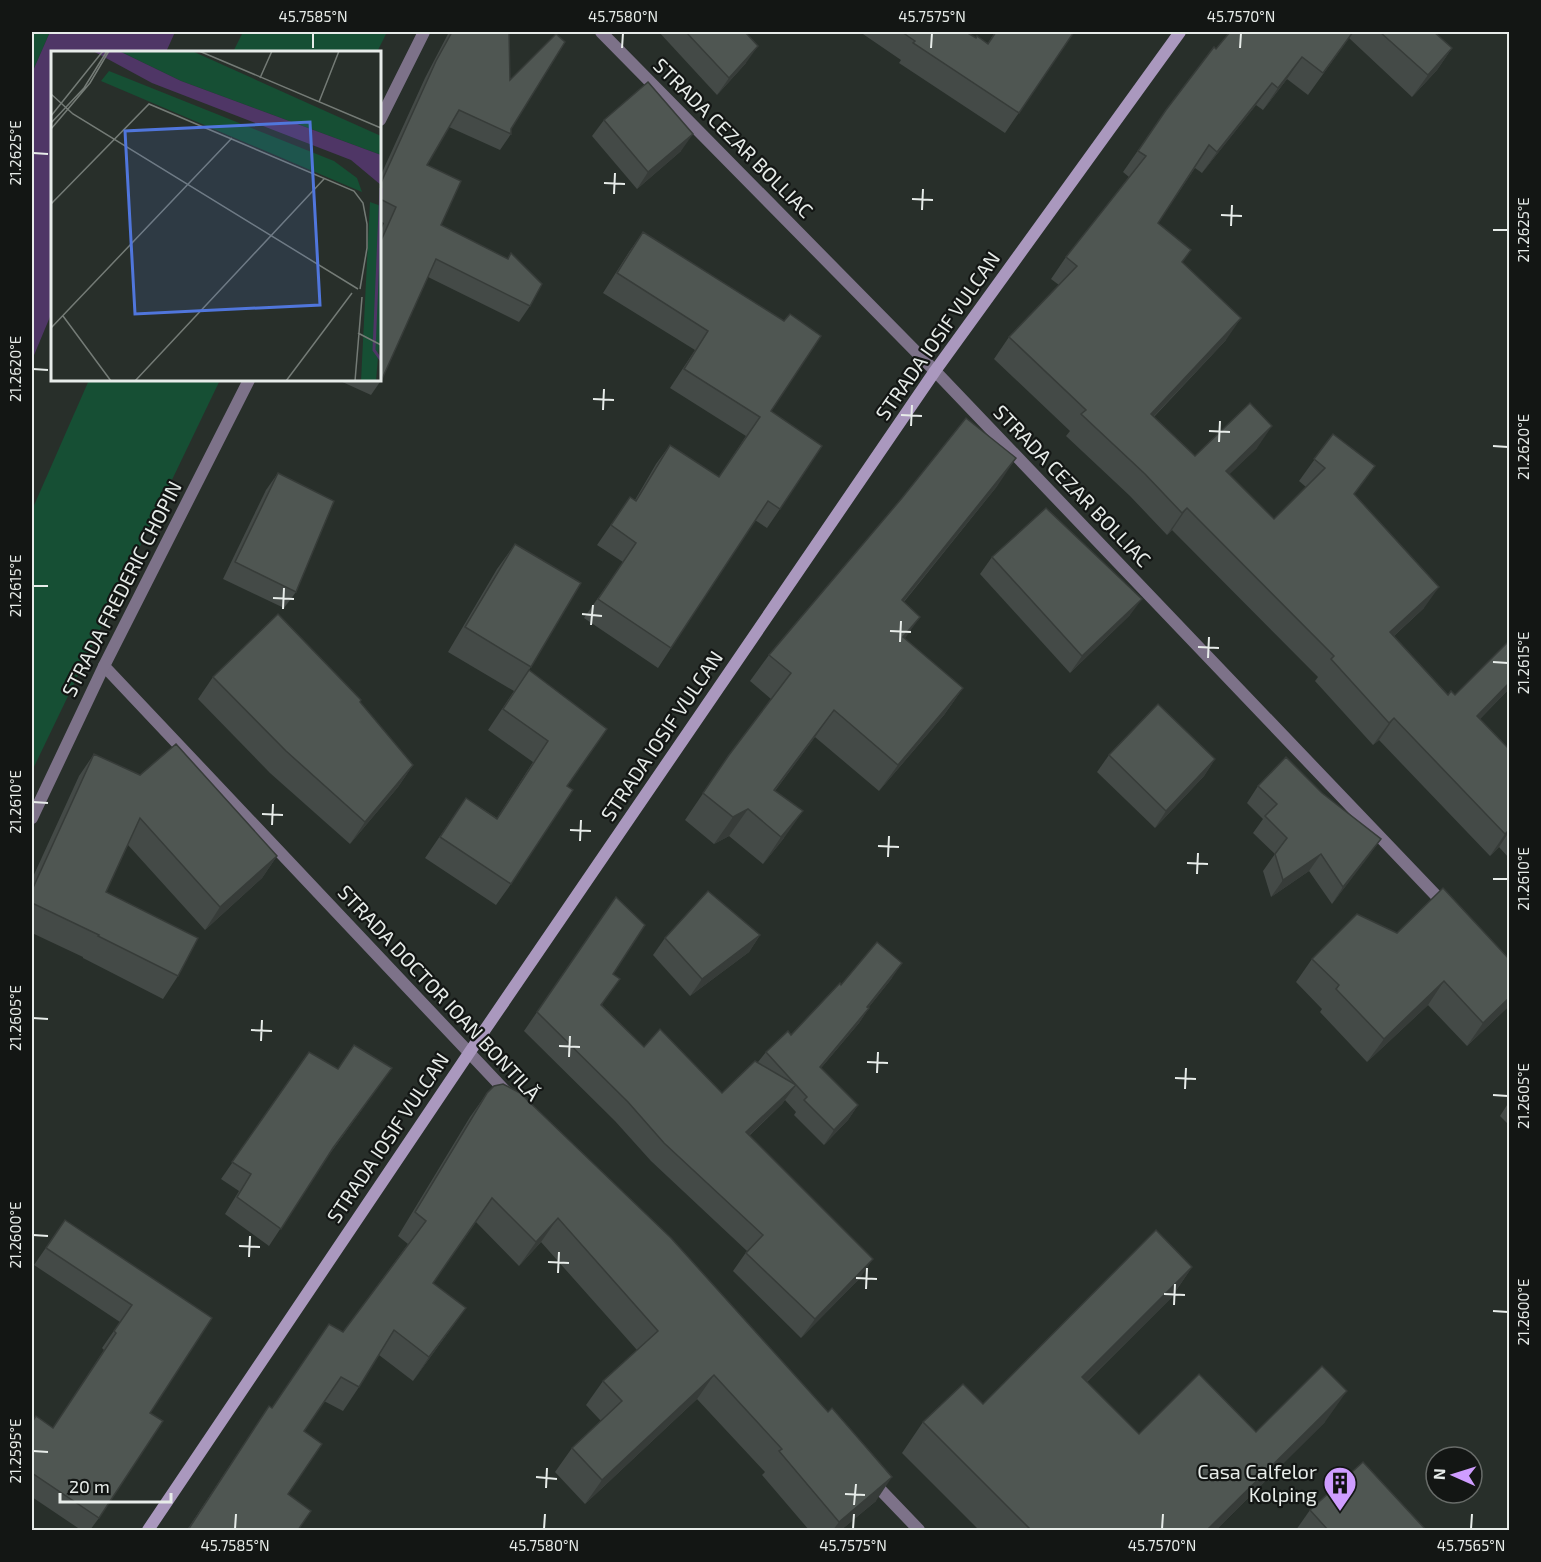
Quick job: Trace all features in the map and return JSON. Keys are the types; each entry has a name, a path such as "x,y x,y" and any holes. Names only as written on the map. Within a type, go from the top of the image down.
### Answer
{"street":[{"path":"381,118 424,32"},
{"name":"STRADA CEZAR BOLLIAC","path":"601,32 935,371 1452,912"},
{"name":"STRADA IOSIF VULCAN","path":"148,1530 469,1053 935,371 1179,32"},
{"name":"STRADA FREDERIC CHOPIN","path":"32,818 104,666 248,381"},
{"name":"STRADA DOCTOR IOAN BONTILĂ","path":"104,666 518,1105"},
{"path":"861,1470 919,1530"}],"green space":[{"path":"32,32 50,32 32,73"},
{"path":"243,32 387,32 378,51 234,51"},
{"path":"89,381 220,381 32,771 32,510"}],"shaded area":[{"path":"50,32 175,32 166,51 51,51 51,314 32,360 32,73"}],"building":[{"path":"452,32 509,32 510,80 556,34 565,42 511,129 511,134 459,110 427,165 461,181 441,225 508,259 511,253 542,284 530,306 436,259 382,379 381,241 396,207 381,200 381,183 436,61"},
{"path":"686,32 745,32 758,46 729,78"},
{"path":"902,32 966,32 988,44 996,32 1074,32 1019,113 913,43 915,41"},
{"path":"1230,32 1353,32 1323,73 1302,57 1278,88 1272,83 1217,152 1209,145 1158,223 1191,250 1182,262 1241,318 1151,414 1195,456 1250,403 1272,426 1226,471 1274,519 1325,468 1314,459 1333,434 1375,466 1354,494 1439,587 1390,632 1448,695 1451,691 1455,695 1509,641 1509,683 1477,716 1509,749 1509,830 1505,834 1394,718 1389,723 1331,659 1334,656 1187,508 1182,513 1145,474 1081,414 1086,410 1009,337 1077,266 1066,257 1146,156 1138,151 1166,110 1214,47 1216,49"},
{"path":"1380,32 1434,32 1452,48 1428,75"},
{"path":"648,82 693,134 648,172 604,120"},
{"path":"643,232 784,321 790,314 821,336 771,411 822,446 780,509 768,501 671,648 598,599 636,543 611,525 630,497 636,501 670,445 719,477 760,417 684,369 708,331 617,273"},
{"path":"966,418 1016,458 902,600 920,617 903,637 963,688 898,765 834,710 774,790 803,811 781,837 748,809 733,817 703,793 791,673 769,655 902,498"},
{"path":"278,473 334,501 296,592 235,562"},
{"path":"1046,508 1142,599 1082,656 992,557"},
{"path":"515,544 581,583 531,667 465,627"},
{"path":"278,614 361,700 360,702 413,765 365,822 286,751 213,677"},
{"path":"529,670 607,729 567,786 573,790 511,884 440,837 466,798 497,819 548,741 503,709"},
{"path":"1158,704 1215,759 1166,811 1109,755"},
{"path":"176,744 277,856 220,907 140,818 106,892 198,938 178,976 32,903 32,890 94,754 140,775"},
{"path":"1286,757 1322,793 1381,839 1343,887 1321,854 1283,880 1275,854 1287,838 1265,816 1277,804 1258,786"},
{"path":"1443,888 1509,959 1509,998 1483,1023 1444,981 1384,1039 1336,989 1339,985 1312,959 1357,914 1397,933"},
{"path":"708,891 760,935 702,979 665,938"},
{"path":"616,897 645,925 613,974 620,979 601,1005 644,1047 660,1029 722,1093 755,1061 796,1085 746,1132 873,1259 815,1319 746,1253 763,1235 664,1143 628,1102 537,1012"},
{"path":"877,942 902,963 867,1007 869,1008 820,1067 858,1105 834,1130 804,1100 807,1097 766,1052 788,1031 791,1035 840,983 841,985"},
{"path":"354,1045 392,1068 333,1148 281,1229 237,1197 251,1174 232,1162 309,1052 338,1069"},
{"path":"503,1084 520,1093 671,1238 828,1412 832,1408 892,1477 839,1522 779,1451 782,1449 714,1375 602,1480 572,1448 622,1401 603,1381 658,1331 558,1218 536,1242 492,1198 433,1283 466,1308 429,1357 394,1330 359,1387 341,1377 304,1431 322,1444 288,1494 311,1511 298,1530 188,1530 269,1406 272,1408 329,1324 343,1332 426,1221 415,1212 487,1093 494,1086"},
{"path":"65,1220 212,1318 150,1413 163,1421 99,1518 32,1473 32,1422 36,1416 53,1428 132,1305 46,1248"},
{"path":"1156,1230 1192,1267 1082,1377 1139,1434 1199,1374 1256,1432 1322,1366 1347,1391 1207,1530 1031,1530 923,1422 963,1384 983,1404"},
{"path":"1363,1462 1426,1530 1328,1530 1310,1510"}],"place":[{"name":"Casa Calfelor Kolping","path":"1340,1512"}]}
